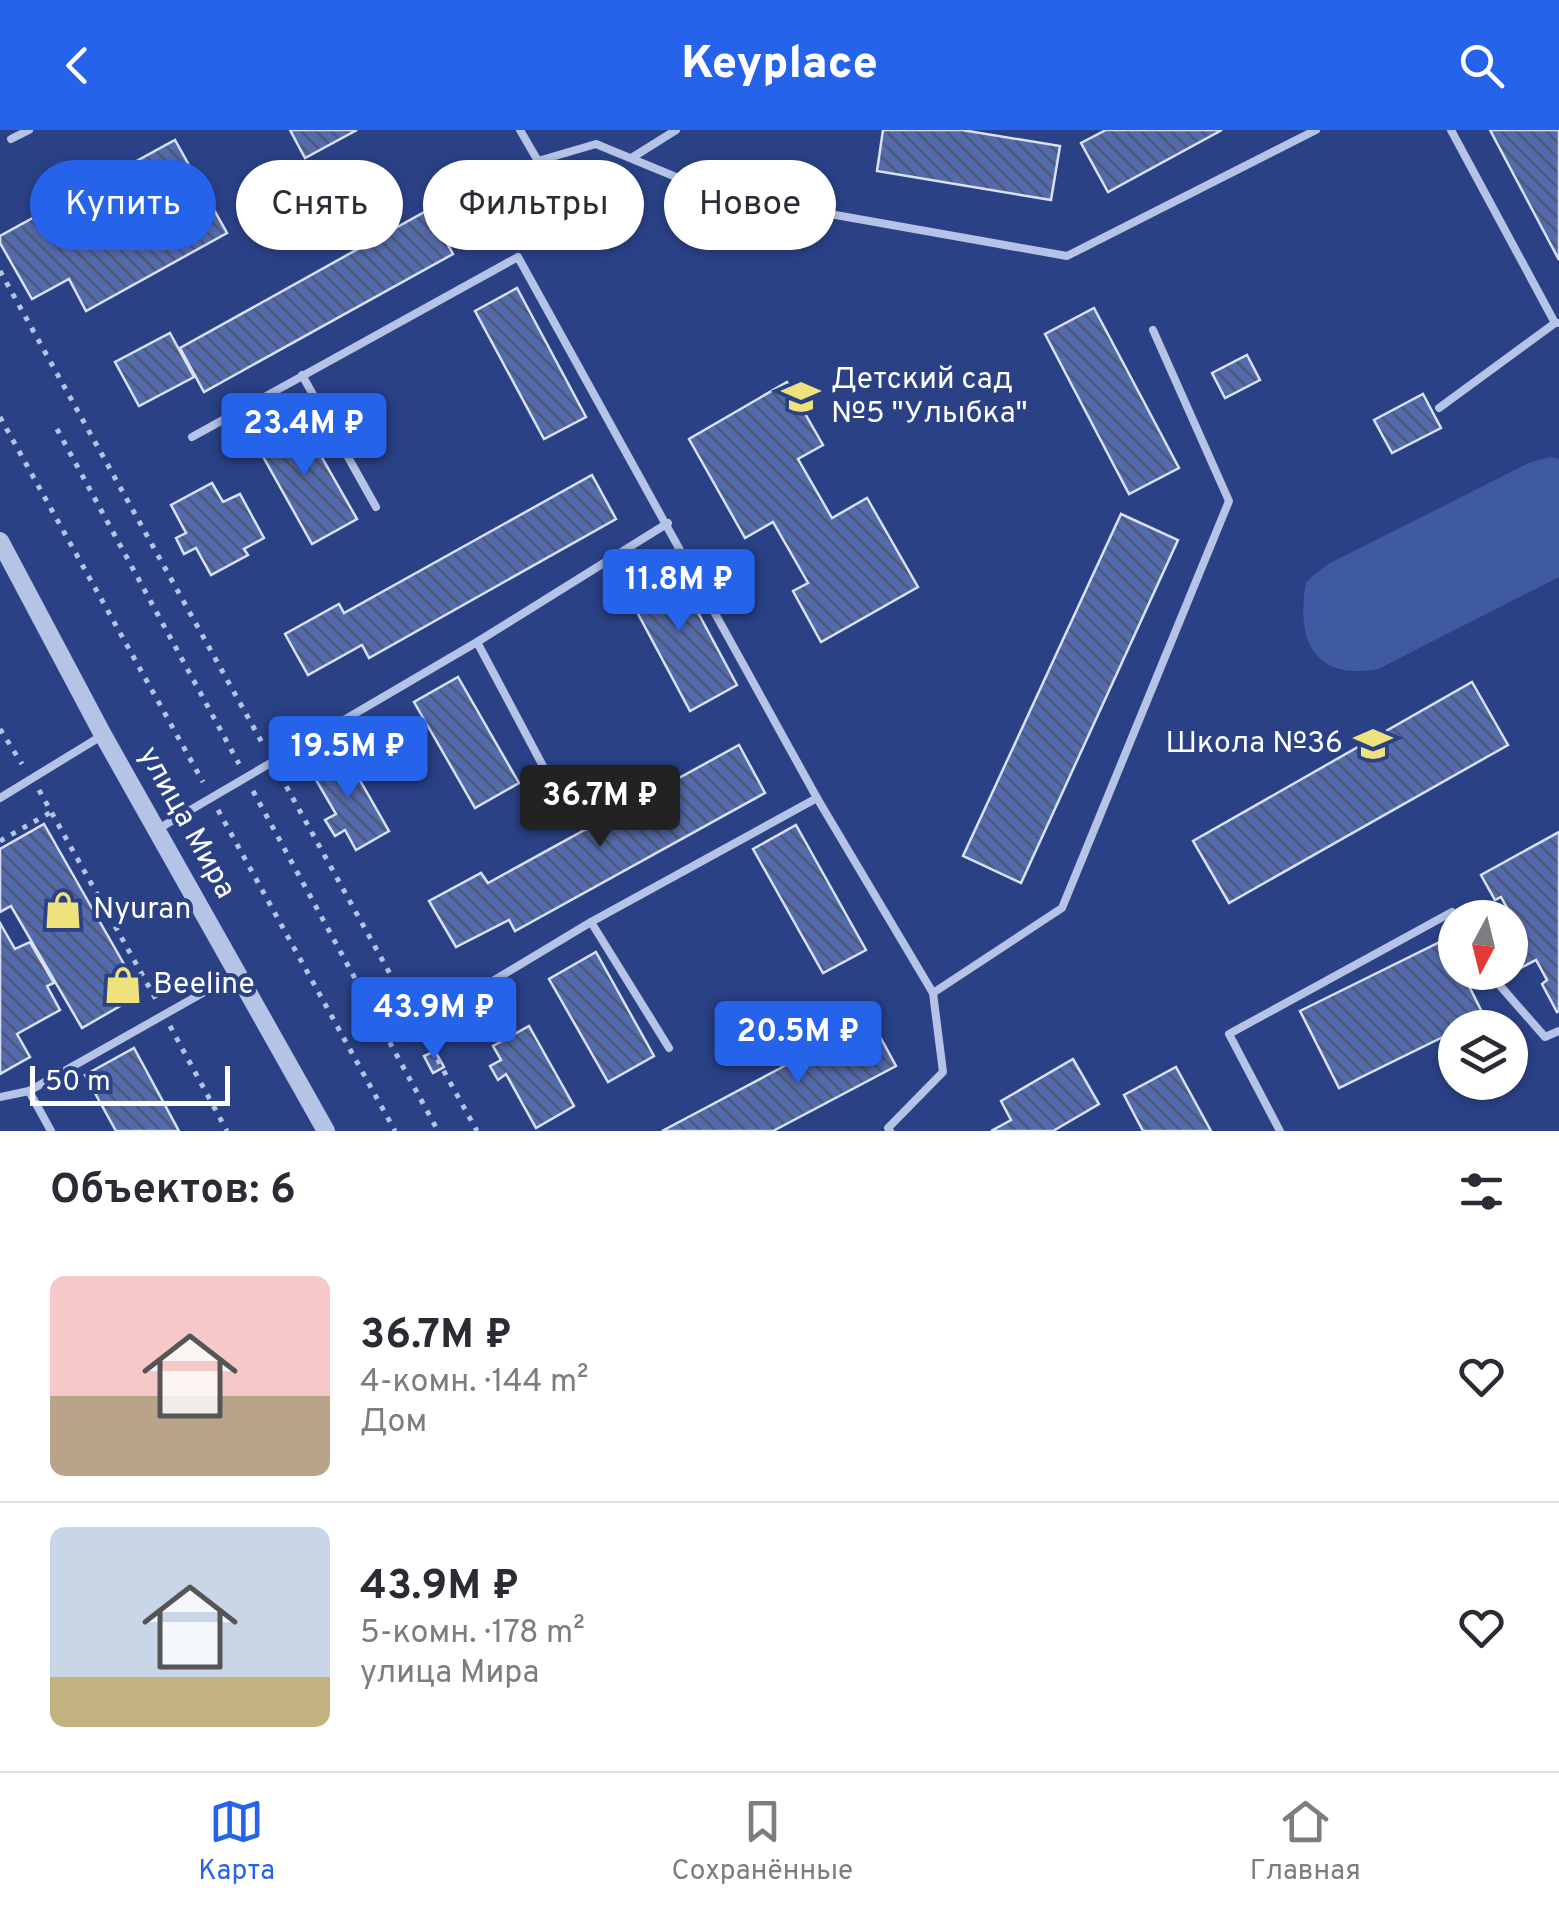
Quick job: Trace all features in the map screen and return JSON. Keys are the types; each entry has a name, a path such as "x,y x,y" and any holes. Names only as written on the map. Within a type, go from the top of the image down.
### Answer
{"street":[{"name":"улица Мира","path":"0,541 103,734 326,1131"}],"lane":[{"path":"12,139 28,130"},
{"path":"520,130 538,162 596,144 676,177 762,202 1067,256 1316,130"},
{"path":"633,157 676,130"},
{"path":"1439,408 1557,323 1450,130"},
{"path":"192,437 518,257 817,798 934,993 944,1072 887,1130"},
{"path":"934,993 1062,908 1229,501 1152,330"},
{"path":"302,376 376,507"},
{"path":"158,829 477,642 668,524"},
{"path":"477,642 544,768"},
{"path":"0,798 103,734"},
{"path":"476,991 591,922 817,798"},
{"path":"1280,1131 1228,1034 1438,920"},
{"path":"591,922 670,1048"},
{"path":"0,1097 29,1091 238,973"},
{"path":"1504,990 1545,1038 1559,1031"},
{"path":"29,1091 51,1131"}],"path":[{"path":"0,271 477,1131"},
{"path":"0,418 395,1131"},
{"path":"0,729 53,812 227,1131"},
{"path":"0,841 53,812"}],"shaded area":[{"path":"1559,459 1559,577 1378,669 1338,668 1324,662 1314,651 1304,621 1306,582 1328,564 1531,462"}],"building":[{"path":"290,130 357,130 305,158"},
{"path":"883,130 962,130 1060,146 1051,200 877,171"},
{"path":"1106,130 1222,130 1108,192 1081,143"},
{"path":"1490,130 1559,130 1559,260"},
{"path":"175,140 186,160 139,160"},
{"path":"216,213 227,233 216,239"},
{"path":"423,213 423,250 451,250 453,254 204,392 180,348 356,250 403,250 403,224"},
{"path":"30,220 30,250 196,250 86,311 69,279 32,299 0,243 0,236"},
{"path":"517,288 586,417 544,439 475,311"},
{"path":"1094,308 1179,468 1129,494 1045,334"},
{"path":"170,333 194,377 139,406 115,362"},
{"path":"1247,355 1260,380 1225,398 1212,373"},
{"path":"787,382 823,445 798,459 832,518 867,498 918,587 821,642 793,591 808,583 773,522 745,538 689,439"},
{"path":"1423,394 1441,428 1392,453 1374,420"},
{"path":"296,412 357,519 312,544 252,437"},
{"path":"592,475 616,519 369,658 362,645 308,675 285,634 339,604 344,613"},
{"path":"212,483 223,502 240,494 264,538 244,549 248,555 211,575 196,548 184,554 176,538 186,533 171,505"},
{"path":"1121,514 1178,540 1021,883 963,856"},
{"path":"668,557 737,685 690,711 621,582"},
{"path":"458,677 519,783 475,808 414,702"},
{"path":"1472,682 1508,745 1229,903 1193,841"},
{"path":"739,745 765,793 515,931 509,920 456,947 429,901 481,873 488,883"},
{"path":"342,749 389,831 356,850 345,830 335,836 325,820 336,814 309,768"},
{"path":"44,824 141,994 82,1028 11,906 0,912 0,849"},
{"path":"796,825 866,950 823,973 753,849"},
{"path":"1559,832 1559,1011 1542,984 1547,980 1536,960 1528,964 1528,900 1495,900 1481,875"},
{"path":"0,923 15,949 30,942 54,983 47,986 60,1010 17,1034 30,1057 0,1074"},
{"path":"1438,943 1438,990 1471,990 1481,1010 1438,1010 1438,1039 1339,1088 1300,1011"},
{"path":"596,952 654,1056 608,1082 549,979"},
{"path":"871,1020 896,1066 773,1131 662,1131"},
{"path":"529,1026 574,1106 536,1128 506,1074 498,1080 490,1066 501,1060 493,1046"},
{"path":"134,1048 179,1131 116,1131 85,1075"},
{"path":"435,1051 444,1067 433,1073 424,1056"},
{"path":"1073,1059 1099,1104 1053,1131 991,1131 1011,1120 1001,1101"},
{"path":"1176,1067 1211,1131 1143,1131 1124,1095"}],"place":[{"name":"Детский сад №5 \"Улыбка\"","path":"801,397"},
{"name":"Школа №36","path":"1373,744"},
{"name":"Nyuran","path":"63,910"},
{"name":"Beeline","path":"123,985"}]}
